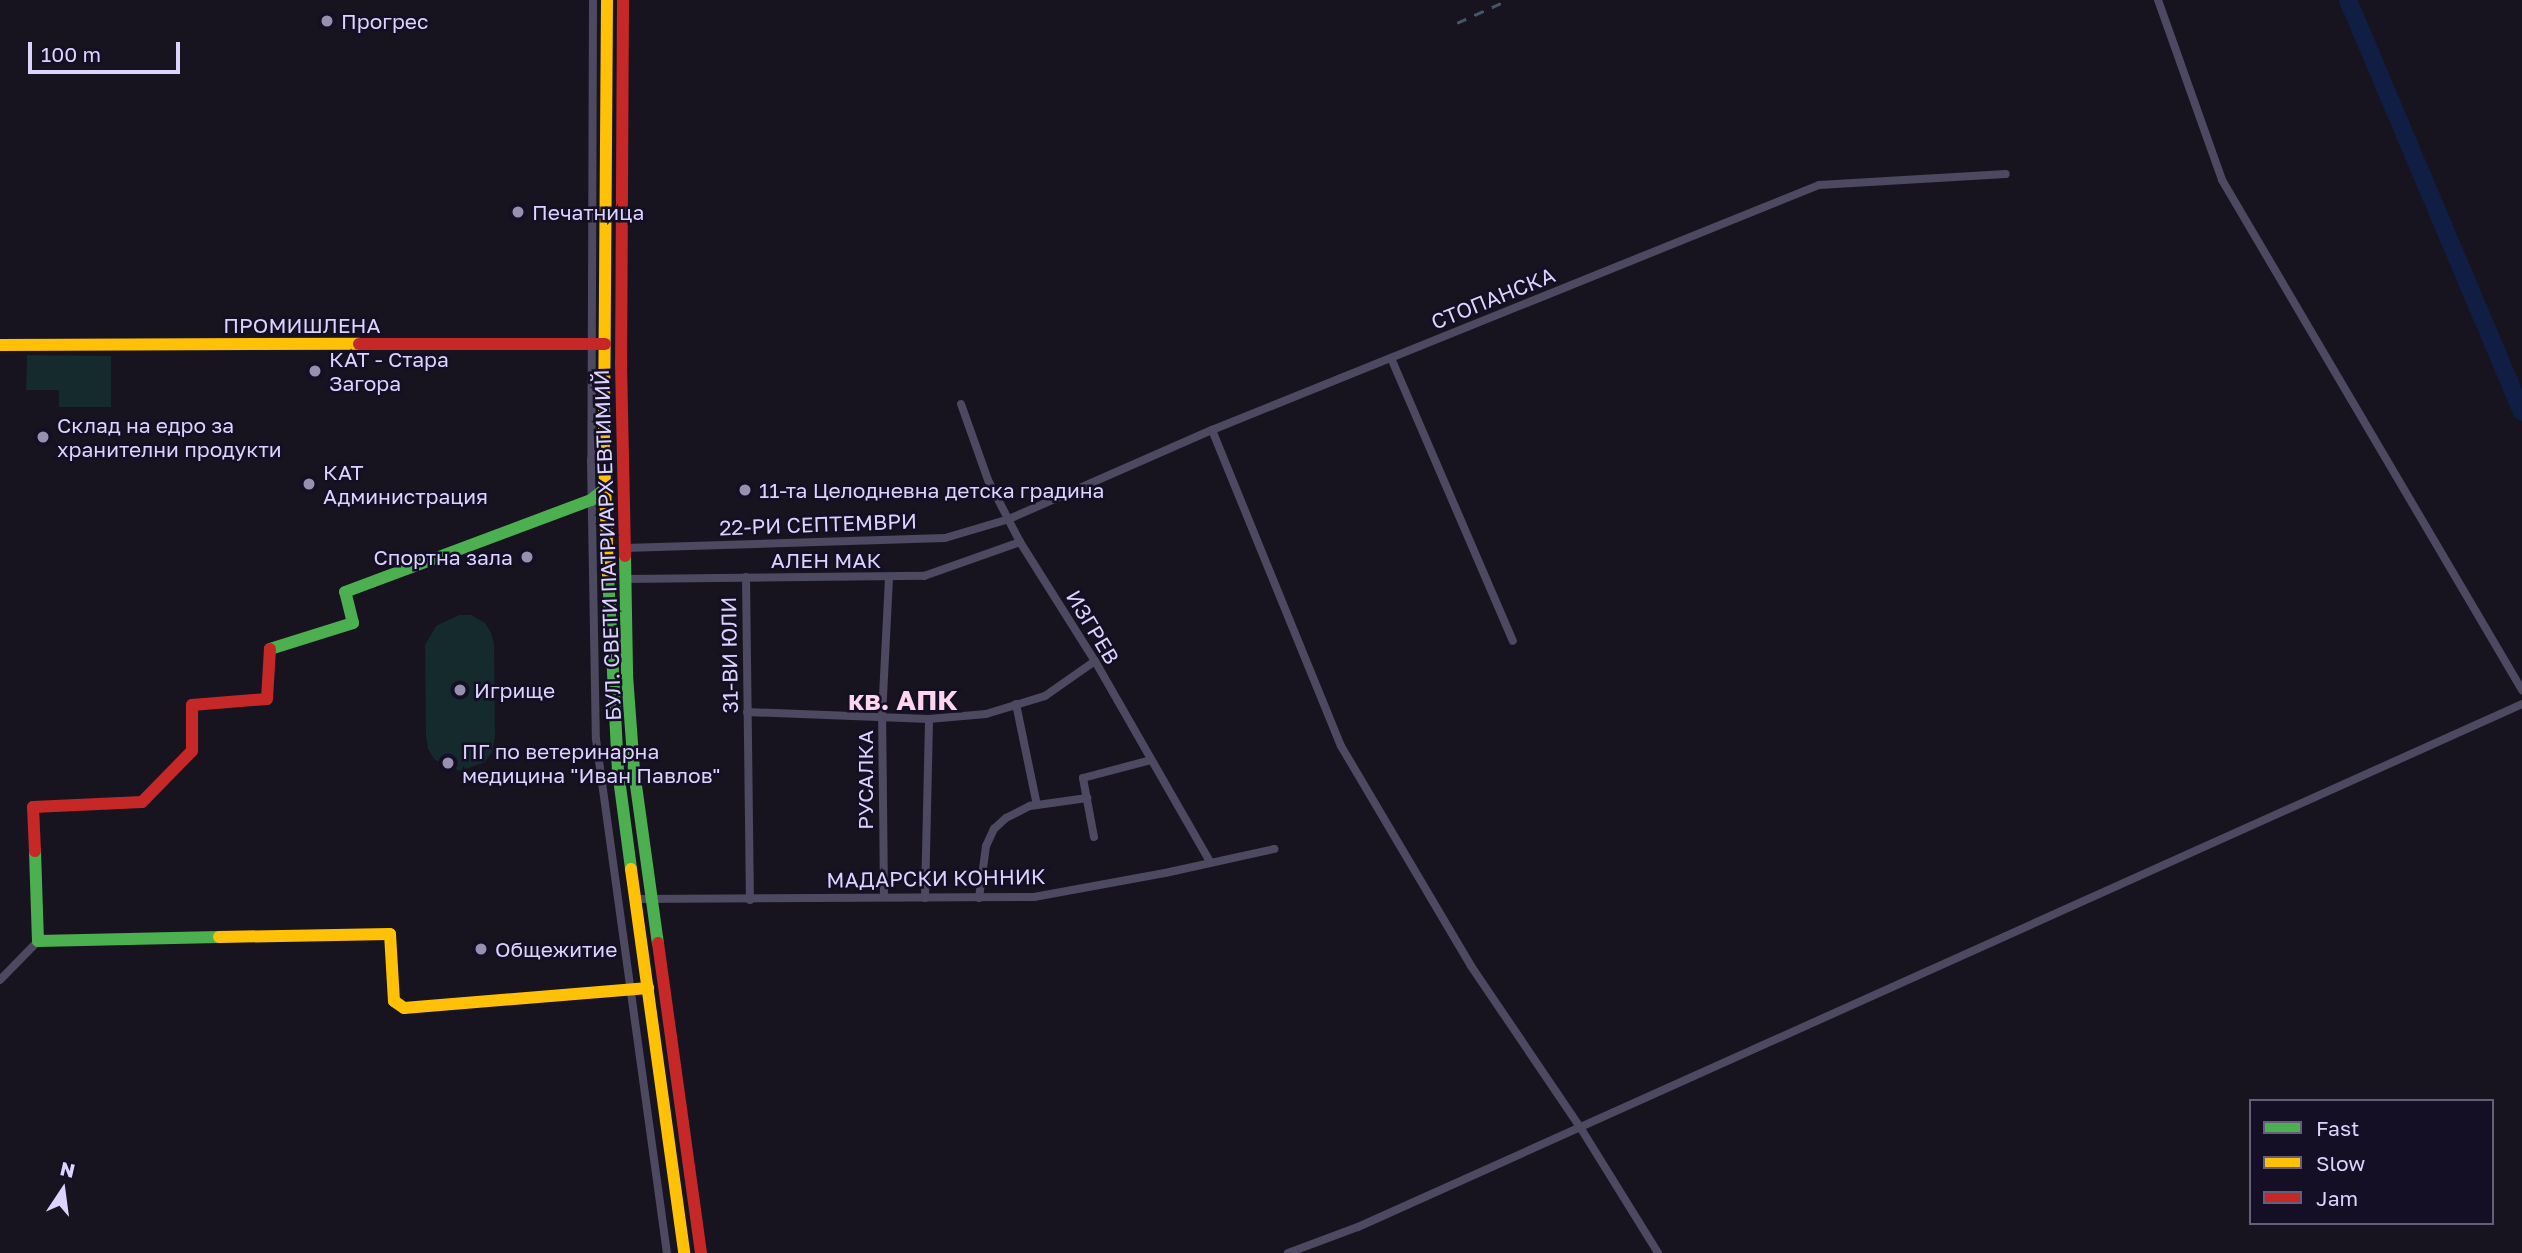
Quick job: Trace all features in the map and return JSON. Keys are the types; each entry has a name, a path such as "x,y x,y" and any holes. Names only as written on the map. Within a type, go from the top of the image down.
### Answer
{"main road":[{"name":"БУЛ. СВЕТИ ПАТРИАРХ ЕВТИМИЙ","path":"607,0 599,344 615,731 684,1253"},
{"name":"БУЛ. СВЕТИ ПАТРИАРХ ЕВТИМИЙ","path":"622,0 621,377 625,579 634,771 701,1253"},
{"path":"621,320 599,344 621,377"},
{"name":"ПРОМИШЛЕНА","path":"0,345 599,344"},
{"path":"606,488 591,500 345,592 353,623 268,650 267,699 192,705 191,751 142,802 33,807 38,941 390,934 394,1001 404,1008 629,992 648,988"}],"street":[{"path":"593,0 599,344 591,500 596,739 667,1253"},
{"path":"2158,0 2222,180 2522,691"},
{"name":"СТОПАНСКА","path":"1009,519 1212,430 1819,185 2006,174"},
{"path":"1391,358 1513,641"},
{"name":"ИЗГРЕВ","path":"961,404 988,480 1020,542 1094,661 1210,862"},
{"path":"1212,430 1341,746 1471,966 1580,1127 1658,1253"},
{"name":"22-РИ СЕПТЕМВРИ","path":"625,548 945,538 1009,519"},
{"name":"АЛЕН МАК","path":"625,579 924,576 1020,542"},
{"name":"31-ВИ ЮЛИ","path":"746,578 750,900"},
{"name":"РУСАЛКА","path":"884,897 882,716 889,578"},
{"path":"747,712 929,719 986,714 1045,696 1094,661"},
{"path":"1288,1253 1358,1227 2522,704"},
{"path":"1016,705 1037,805"},
{"path":"926,898 929,719"},
{"path":"1094,837 1083,778 1151,760"},
{"path":"979,898 986,846 994,829 1006,818 1037,805 1087,798"},
{"name":"МАДАРСКИ КОННИК","path":"637,899 1034,897 1165,873 1274,849"},
{"path":"0,980 38,941"}],"green space":[{"path":"27,355 111,356 111,407 59,407 59,390 26,390"},
{"name":"Игрище","path":"459,615 471,615 485,623 491,633 494,644 495,737 492,752 485,762 460,771 435,760 428,749 425,645 436,626"}],"waterway":[{"path":"2348,0 2522,412"}],"railway":[{"path":"1457,23 1508,0"}],"traffic: fast":[{"path":"270,649 353,623 345,592 591,500 606,488"},
{"path":"625,556 627,675 634,771 658,943"},
{"path":"608,574 618,771 631,869"},
{"path":"35,851 38,941 219,937"}],"traffic: slow":[{"path":"607,0 604,454 608,574"},
{"path":"0,345 359,344"},
{"path":"631,869 684,1253"},
{"path":"219,937 390,934 394,1001 404,1008 648,988"}],"traffic: jam":[{"path":"623,0 621,363 625,556"},
{"path":"359,344 605,344"},
{"path":"35,851 33,807 142,802 192,751 192,705 267,699 270,649"},
{"path":"658,943 701,1253"}],"place":[{"name":"Прогрес","path":"327,21"},
{"name":"Печатница","path":"518,212"},
{"name":"КАТ - Стара Загора","path":"315,371"},
{"name":"Склад на едро за хранителни продукти","path":"43,437"},
{"name":"КАТ Администрация","path":"309,484"},
{"name":"11-та Целодневна детска градина","path":"745,490"},
{"name":"Спортна зала","path":"527,557"},
{"name":"Игрище","path":"460,690"},
{"name":"ПГ по ветеринарна медицина \"Иван Павлов\"","path":"448,763"},
{"name":"Общежитие","path":"481,949"}],"district":[{"name":"кв. АПК","path":"903,700"}]}
